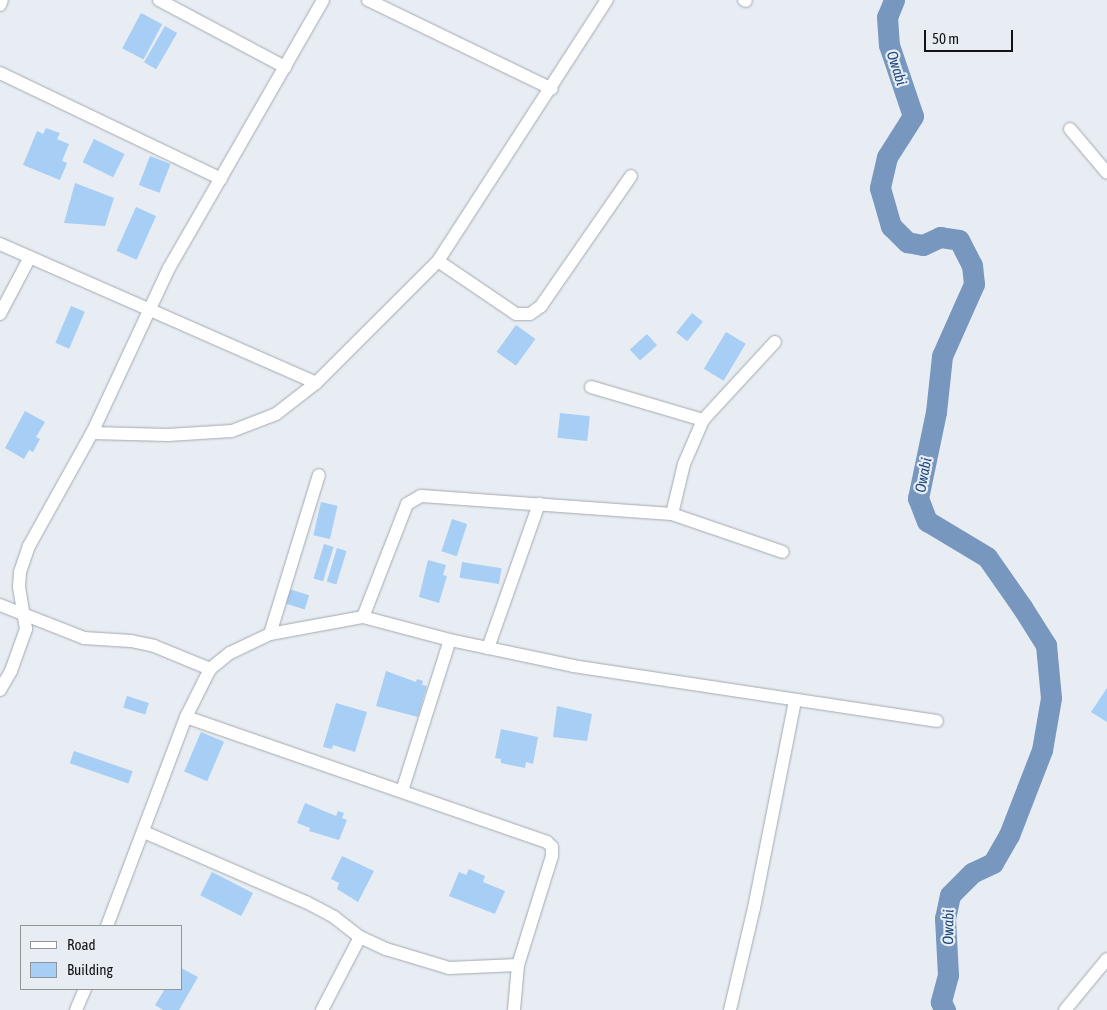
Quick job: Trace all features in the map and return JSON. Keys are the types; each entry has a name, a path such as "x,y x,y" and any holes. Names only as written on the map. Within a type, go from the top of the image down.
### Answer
{"street":[{"path":"0,5 2,0"},
{"path":"159,0 176,4 285,67"},
{"path":"0,690 21,645 26,616 19,587 20,572 50,504 92,433 149,308 220,179 324,0"},
{"path":"368,0 552,89"},
{"path":"92,433 160,435 232,431 276,414 316,383 438,261 552,89 607,0"},
{"path":"0,73 220,179"},
{"path":"1070,129 1107,173"},
{"path":"438,261 516,314 530,314 541,306 631,176"},
{"path":"0,244 316,383"},
{"path":"0,314 30,256"},
{"path":"672,514 684,464 703,420 776,342"},
{"path":"591,387 703,420"},
{"path":"270,634 319,475"},
{"path":"363,617 407,504 413,498 421,496 672,514 783,552"},
{"path":"488,648 539,504"},
{"path":"0,605 84,638 131,641 154,646 210,669"},
{"path":"107,925 186,717 210,669 230,653 270,634 363,617 450,640 573,666 795,701 877,710 937,720"},
{"path":"402,792 450,640"},
{"path":"730,1010 754,908 795,701"},
{"path":"186,717 547,842 552,847 552,856 518,965 514,1010"},
{"path":"144,832 306,902 334,917 360,937 450,968 518,965"},
{"path":"322,1010 360,937"},
{"path":"1065,1010 1107,959"},
{"path":"76,1010 85,990"}],"building":[{"path":"141,13 162,24 143,60 122,48"},
{"path":"165,26 177,33 156,69 144,62"},
{"path":"46,128 60,133 57,139 69,144 62,161 67,163 60,180 23,165 37,131 43,134"},
{"path":"94,139 125,154 113,177 83,162"},
{"path":"150,156 171,164 159,193 139,185"},
{"path":"75,183 114,198 105,226 64,223"},
{"path":"136,207 156,216 137,260 116,251"},
{"path":"71,306 85,312 69,349 55,343"},
{"path":"692,313 703,322 687,341 676,332"},
{"path":"516,325 535,339 516,366 497,352"},
{"path":"726,332 746,344 724,381 704,369"},
{"path":"647,334 657,345 640,361 630,349"},
{"path":"25,411 45,422 36,437 40,439 33,452 29,450 24,459 5,448"},
{"path":"560,413 590,416 587,441 557,438"},
{"path":"321,502 338,506 330,539 313,535"},
{"path":"452,519 467,524 457,556 441,551"},
{"path":"324,544 334,547 323,581 313,578"},
{"path":"337,548 347,551 336,584 327,581"},
{"path":"428,560 446,565 443,575 447,576 439,603 419,597"},
{"path":"462,562 502,568 499,584 459,578"},
{"path":"289,589 309,595 305,609 285,603"},
{"path":"386,671 416,682 417,679 423,681 422,685 427,686 418,717 376,706"},
{"path":"1107,688 1107,722 1091,712"},
{"path":"127,696 149,703 145,715 123,707"},
{"path":"336,703 367,712 355,752 333,745 332,749 323,747"},
{"path":"557,706 592,714 587,741 553,737"},
{"path":"501,729 538,737 533,764 526,762 525,768 501,763 501,759 495,758"},
{"path":"201,732 224,742 207,781 184,772"},
{"path":"74,751 133,771 128,783 70,763"},
{"path":"305,803 336,816 338,811 344,813 342,818 347,820 339,840 309,831 310,828 297,823"},
{"path":"342,856 374,871 358,902 337,889 339,883 331,879"},
{"path":"469,869 485,876 483,882 505,891 495,914 449,896 459,872 466,875"},
{"path":"212,872 253,893 241,916 200,895"},
{"path":"182,969 198,977 179,1010 163,1010 155,1005 164,990 182,990"}],"waterway":[{"name":"Owabi","path":"894,0 887,17 889,45 913,116 887,157 880,188 891,226 907,242 923,245 940,237 959,240 972,265 974,284 942,356 936,412 918,498 927,521 987,557 1022,607 1046,645 1051,698 1042,750 1009,835 993,863 972,873 950,895 945,918 948,975 941,1002 945,1010"}]}
